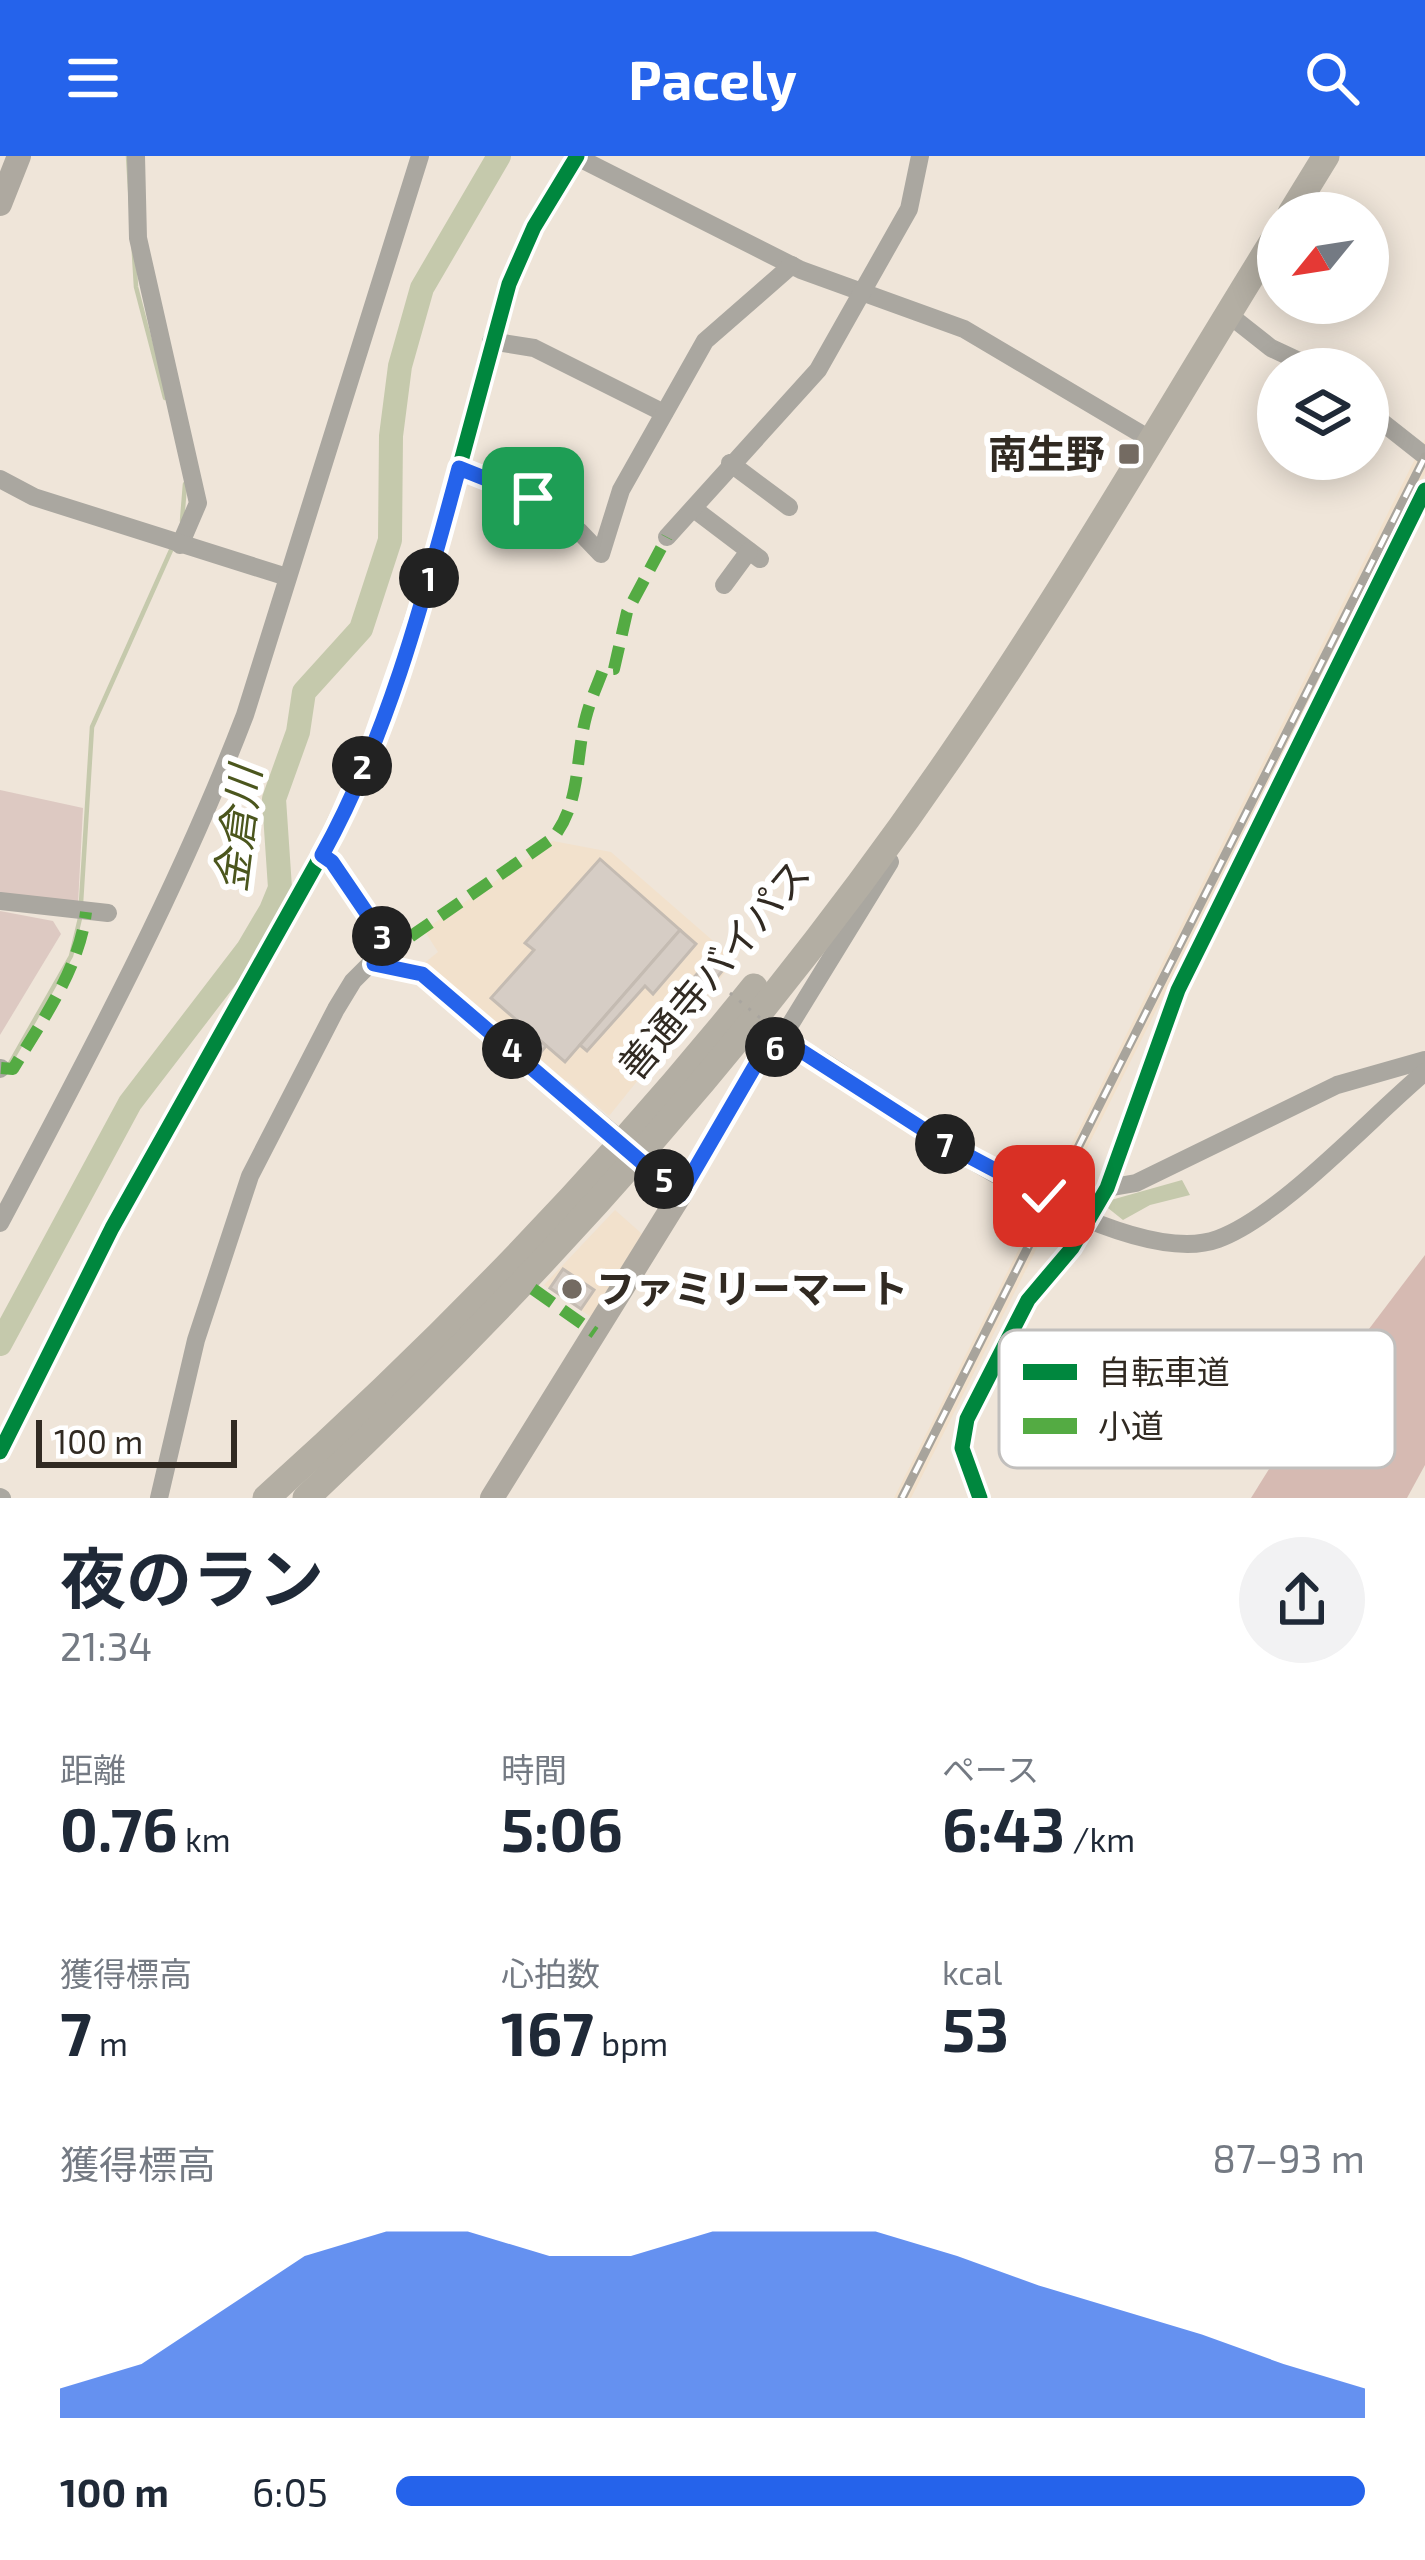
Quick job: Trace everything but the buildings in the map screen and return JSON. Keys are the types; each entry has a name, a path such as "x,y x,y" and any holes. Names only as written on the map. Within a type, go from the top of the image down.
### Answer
{"highway":[{"path":"1304,192 1326,156"},
{"name":"善通寺バイパス","path":"306,1498 496,1312 835,914 1001,680 1257,267"},
{"name":"善通寺バイパス","path":"266,1498 632,1149"}],"main road":[{"path":"0,204 19,156"},
{"path":"493,1498 680,1195 632,1149"}],"street":[{"path":"136,156 138,238 187,436 198,503 176,543"},
{"path":"0,1223 179,881 245,715 420,156"},
{"path":"0,1452 112,1228 322,855 371,746 427,587 491,341 534,226 576,156 792,265 862,296 964,328 1148,439"},
{"path":"667,537 818,370 909,209 920,156"},
{"path":"459,468 494,482 500,494 533,498 552,525 579,531 602,554 621,490 705,341 792,265"},
{"path":"1228,314 1271,348"},
{"path":"491,341 534,348 664,413"},
{"path":"1389,427 1425,456"},
{"path":"730,463 789,507"},
{"path":"0,479 34,496 287,578"},
{"path":"1013,1330 1028,1300 1090,1220 1107,1188 1178,990 1425,490"},
{"path":"694,508 754,555 724,585"},
{"path":"159,1498 196,1340 250,1176 336,1009 353,981 386,948 332,862 322,855"},
{"path":"680,1195 759,1059 777,1046 890,862"},
{"path":"0,901 108,913"},
{"path":"374,964 422,974 632,1149"},
{"path":"777,1046 798,1047 946,1144 1090,1220 1170,1246 1217,1240 1262,1214 1425,1072"},
{"path":"1107,1188 1136,1183 1336,1085 1425,1060"},
{"path":"980,1498 961,1433 999,1358"}],"path":[{"path":"730,993 765,1022"}],"shaded area":[{"path":"1425,439 1425,474 1059,1204 911,1498 894,1498"},
{"path":"0,790 83,808 78,904 0,893"},
{"path":"553,841 611,852 735,960 609,1116 568,1081 556,1083 423,964 438,952 424,930"},
{"path":"0,911 53,921 61,934 0,1035"},
{"path":"1182,1180 1190,1195 1150,1205 1123,1220 1108,1208 1111,1200"},
{"path":"615,1210 642,1234 591,1317 544,1285"},
{"path":"1425,1255 1425,1465 1407,1498 1251,1498 1270,1468 1395,1468 1395,1330 1368,1330"}],"waterway":[{"path":"128,156 136,287 165,398"},
{"name":"金倉川","path":"0,1344 130,1103 248,949 271,910 280,888 274,799 298,732 304,692 361,629 390,540 391,436 400,366 422,288 499,156"},
{"path":"182,521 185,484"},
{"path":"81,903 92,727 172,548"},
{"path":"9,1065 71,956 81,914"}],"railway":[{"path":"902,1498 1425,457"}],"marked path":[{"path":"381,957 553,838 573,795 588,711 603,670 614,669 627,612 667,537"},
{"path":"1,1068 13,1069 58,994 76,954 86,912"},
{"path":"533,1289 595,1333"}],"cycle path":[{"path":"0,1452 112,1228 332,836 371,747 427,587 509,284 534,227 577,156"},
{"path":"1013,1330 1028,1300 1072,1248 1107,1188 1178,990 1425,490"},
{"path":"980,1498 962,1448 967,1419 999,1357"}],"place":[{"name":"南生野","path":"1129,454"},
{"name":"ファミリーマート","path":"572,1289"}],"route":[{"path":"533,498 510,491 500,494 494,482 459,468 427,587 371,746 322,855 332,862 383,937 386,948 374,964 422,974 680,1195 759,1059 777,1046 792,1045 922,1130 1044,1196"}]}
